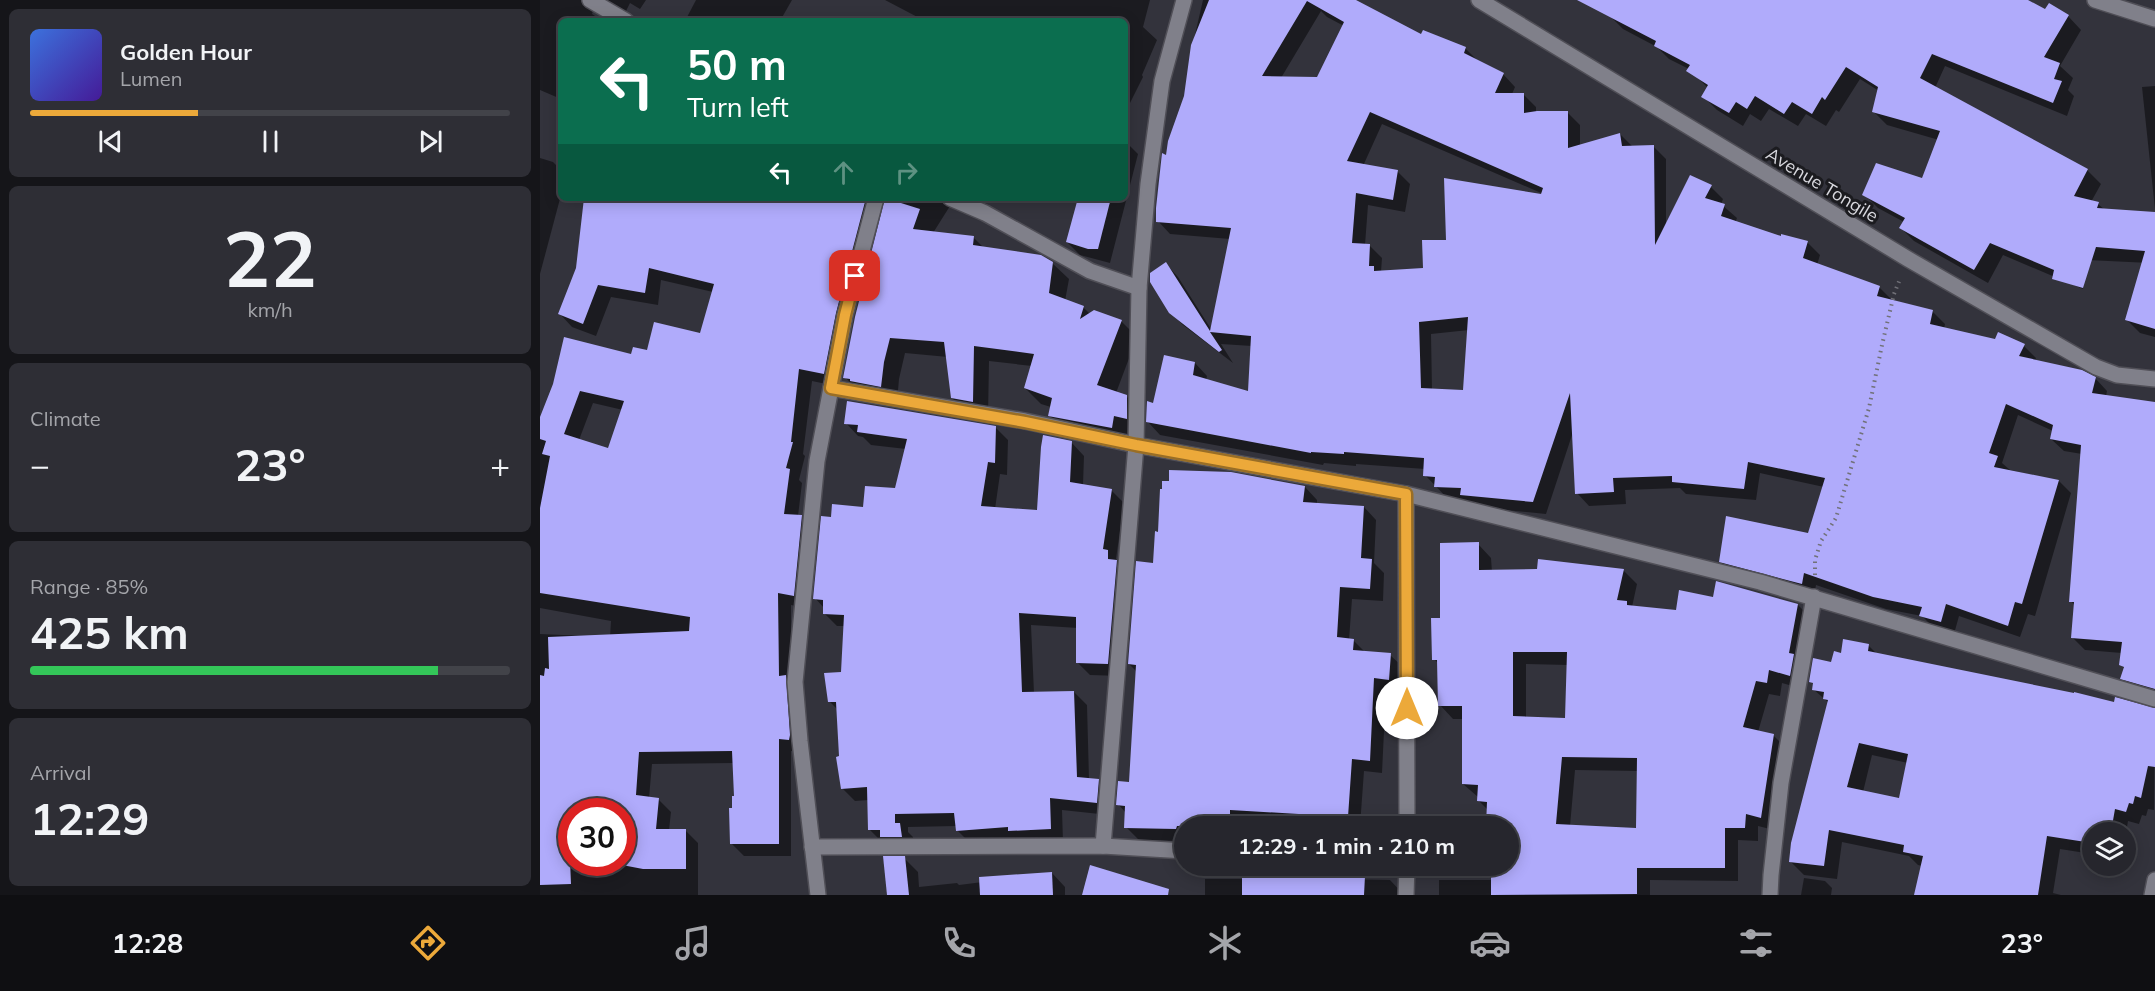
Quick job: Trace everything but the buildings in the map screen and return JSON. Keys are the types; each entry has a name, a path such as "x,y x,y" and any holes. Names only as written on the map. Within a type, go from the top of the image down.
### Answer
{"street":[{"path":"590,0 621,18"},
{"path":"1103,846 1136,445 1139,288 1148,184 1162,81 1184,0"},
{"name":"Avenue Tongile","path":"1479,0 1908,259 2096,367 2117,375 2155,380"},
{"path":"2095,0 2155,19"},
{"path":"818,895 795,682 817,461 845,315 875,201"},
{"path":"957,201 985,213 1090,271 1139,288"},
{"path":"831,388 1406,494 1814,597 2155,699"},
{"path":"1406,494 1407,816"},
{"path":"1770,895 1781,783 1814,597"},
{"path":"812,847 1103,846 1174,850"},
{"path":"1406,895 1407,876"},
{"path":"2152,895 2155,880"}],"path":[{"path":"1814,597 1815,560 1821,541 1836,518 1869,408 1894,294 1908,259"}],"route":[{"path":"855,276 831,388 1406,494 1407,708"}]}
